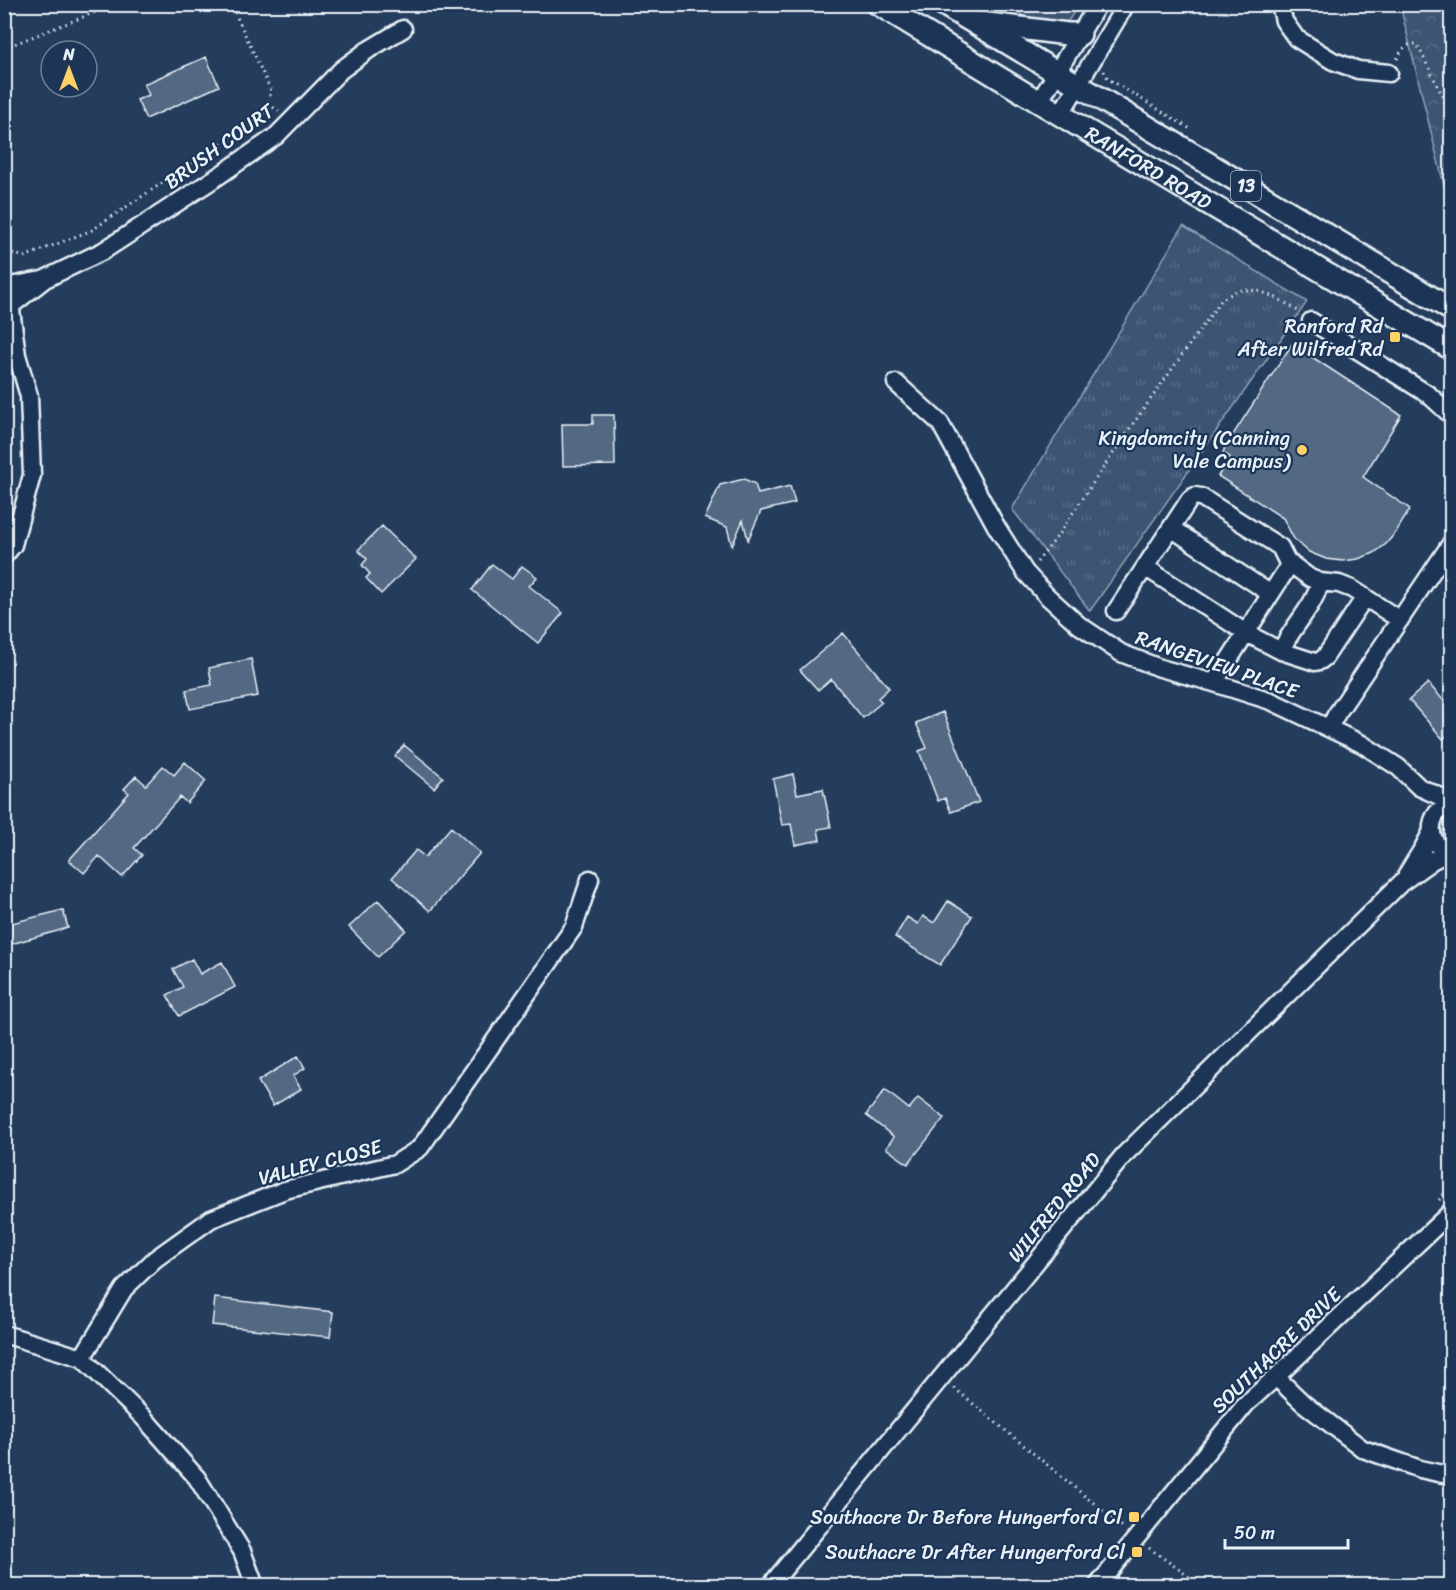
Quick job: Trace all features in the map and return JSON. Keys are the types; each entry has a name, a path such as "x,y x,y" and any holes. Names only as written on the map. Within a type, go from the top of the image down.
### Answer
{"main road":[{"name":"RANFORD ROAD","path":"878,4 1452,349"},
{"name":"RANFORD ROAD","path":"943,4 1452,310"},
{"path":"973,22 1080,34"}],"street":[{"path":"1039,102 1098,4"},
{"path":"1060,115 1126,4"},
{"path":"1280,4 1284,21 1296,38 1333,61 1358,70 1389,73"},
{"name":"BRUSH COURT","path":"9,310 45,279 103,250 220,176 276,136 341,70 403,29"},
{"name":"BRUSH COURT","path":"4,287 45,279"},
{"path":"4,287 12,298 9,310 17,355 29,396 32,475 13,545 4,556"},
{"path":"1311,321 1429,395 1452,416"},
{"path":"4,341 17,355"},
{"name":"RANGEVIEW PLACE","path":"896,383 940,423 996,525 1025,572 1079,625 1121,653 1160,668 1214,682 1271,701 1329,728 1381,755 1419,787 1452,803"},
{"path":"1116,611 1190,499 1201,496 1280,548 1287,561 1310,578 1352,589 1400,620"},
{"path":"1171,528 1271,594"},
{"path":"1329,728 1452,542"},
{"path":"1214,682 1290,564"},
{"path":"1145,567 1246,633 1281,651 1315,662 1325,657 1365,597"},
{"path":"1281,651 1318,592 1320,582"},
{"name":"RANGEVIEW PLACE","path":"1419,787 1431,827"},
{"name":"WILFRED ROAD","path":"1401,883 1423,849 1440,809 1452,803"},
{"name":"WILFRED ROAD","path":"1431,827 1434,841 1439,848 1449,853"},
{"name":"WILFRED ROAD","path":"770,1586 1124,1155 1401,883 1433,860 1449,853"},
{"name":"VALLEY CLOSE","path":"82,1358 124,1289 155,1259 211,1219 285,1190 395,1164 420,1148 574,927 590,879"},
{"name":"SOUTHACRE DRIVE","path":"1097,1586 1246,1404 1452,1211"},
{"path":"4,1334 82,1358 143,1417 197,1478 242,1551 255,1586"},
{"path":"1276,1377 1303,1403 1363,1449 1420,1469 1452,1476"}],"path":[{"path":"4,48 116,4"},
{"path":"4,246 7,251 24,257 92,231 265,114 271,91 231,4"},
{"path":"1389,73 1404,48 1410,44 1417,44 1445,101 1452,106"},
{"path":"1025,572 1042,557 1054,541 1128,431 1222,299 1237,291 1257,291 1274,296 1311,321"},
{"path":"941,1378 1136,1538 1202,1586"}],"green space":[{"path":"1006,5 1079,5 1068,21 1038,25"},
{"path":"1400,5 1451,5 1451,214"},
{"path":"1183,226 1307,302 1090,611 1012,509"}],"building":[{"path":"206,57 219,86 146,119 137,100 149,95 144,84"},
{"name":"Kingdomcity (Canning Vale Campus)","path":"1292,344 1401,415 1363,477 1410,509 1386,544 1374,553 1358,559 1343,561 1326,559 1309,552 1294,539 1283,518 1218,476 1230,457 1223,453 1225,447"},
{"path":"593,415 614,415 615,465 563,466 562,424 593,424"},
{"path":"744,479 755,484 758,494 790,486 795,503 761,511 748,540 743,520 732,546 727,527 705,518 720,485"},
{"path":"382,526 416,559 381,594 366,578 370,574 362,565 367,559 358,550"},
{"path":"492,564 512,579 522,566 537,577 529,586 563,613 538,643 472,590"},
{"path":"843,633 889,688 878,698 882,702 863,718 831,679 818,690 800,670"},
{"path":"251,659 258,696 190,709 186,690 212,685 209,668"},
{"path":"1428,683 1452,710 1452,732 1443,739 1409,700"},
{"path":"943,712 979,802 951,812 945,798 938,801 919,751 927,748 916,723"},
{"path":"404,745 443,777 434,788 395,756"},
{"path":"185,762 206,781 187,803 180,797 134,848 142,855 122,877 99,856 84,873 69,860 129,793 124,789 136,776 146,785 163,766 174,775"},
{"path":"793,774 797,794 823,789 831,827 818,829 820,840 795,845 791,824 782,825 773,779"},
{"path":"451,827 480,853 430,911 392,878 416,850 425,857"},
{"path":"378,900 406,930 378,957 349,927"},
{"path":"948,901 972,916 940,965 895,937 907,917 918,924 923,916 934,923"},
{"path":"63,910 68,928 4,946 4,925"},
{"path":"192,959 200,974 222,962 235,987 179,1016 167,995 183,987 173,969"},
{"path":"298,1056 305,1068 293,1076 301,1089 273,1106 258,1081"},
{"path":"885,1090 909,1109 918,1098 944,1118 908,1164 886,1148 894,1137 866,1115"},
{"path":"215,1298 333,1312 330,1337 212,1325"}],"place":[{"name":"Ranford Rd After Wilfred Rd","path":"1395,337"},
{"name":"Kingdomcity (Canning Vale Campus)","path":"1302,450"},
{"name":"Southacre Dr Before Hungerford Cl","path":"1134,1517"},
{"name":"Southacre Dr After Hungerford Cl","path":"1137,1552"}]}
